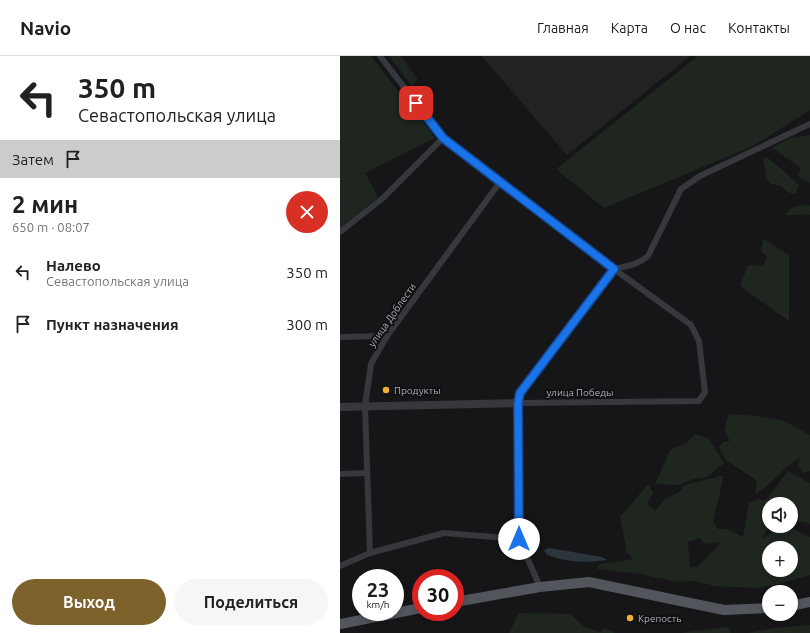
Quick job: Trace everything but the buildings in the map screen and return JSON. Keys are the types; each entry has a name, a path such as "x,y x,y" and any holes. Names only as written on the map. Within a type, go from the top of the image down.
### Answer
{"main road":[{"path":"464,600 540,587 589,582 724,610 762,608"},
{"path":"798,605 810,602"},
{"path":"340,624 412,610"}],"street":[{"path":"380,56 443,138 614,269"},
{"path":"540,587 519,539 518,403 520,393 614,269 637,264 648,256 681,189 700,176 810,124"},
{"path":"340,232 383,198 443,138"},
{"name":"улица Доблести","path":"370,553 365,406 371,364 387,336 500,182"},
{"name":"улица Победы","path":"340,407 699,401 705,392 699,341 691,325 614,269"},
{"path":"340,337 387,336"},
{"path":"340,474 367,473"},
{"path":"340,566 370,553 444,533 519,539"}],"shaded area":[{"path":"340,56 371,56 435,138 365,173 378,197 340,228"},
{"path":"389,56 401,56 418,80 412,86"},
{"path":"482,56 690,56 567,155"},
{"path":"698,56 810,56 810,110 753,146 604,208 556,169"},
{"path":"810,135 810,183 798,176 801,168 772,148 790,138"},
{"path":"767,157 799,186 795,194 787,192 781,186 771,184 767,179 763,159"},
{"path":"808,205 810,206 810,215 785,215 792,208"},
{"path":"763,239 789,255 789,321 740,286 748,265 763,266 767,257 761,251"},
{"path":"729,414 756,416 784,421 810,435 810,471 804,473 798,465 800,457 767,486 755,494 757,481 725,459 719,447 723,442 730,441 724,430"},
{"path":"696,434 708,438 724,463 707,477 690,480 679,485 655,484 670,450 685,444"},
{"path":"788,471 810,483 810,525 808,523 798,521 798,497 768,497"},
{"path":"724,475 713,522 718,529 727,529 743,537 749,503 759,499 762,499 762,533 766,533 762,539 771,533 798,533 798,532 810,537 810,575 783,583 762,585 762,587 758,588 715,586 695,581 678,582 639,574 597,569 600,564 634,559 627,553 620,517 648,484 653,493 647,504 655,511 665,499 678,493 685,485","holes":["700,538 704,544 722,542 698,566 690,568 688,542"]},
{"path":"549,548 602,557 607,560 592,562 568,561 546,554 544,550"},
{"path":"519,613 570,614 585,627 600,632 605,628 615,633 509,633"},
{"path":"810,625 810,633 748,633 774,628"},
{"path":"727,627 731,633 682,633 693,631"}],"place":[{"name":"Продукты","path":"386,390"},
{"name":"Крепость","path":"630,618"}],"route":[{"path":"416,103 443,138 614,269 520,393 518,403 519,539"}]}
